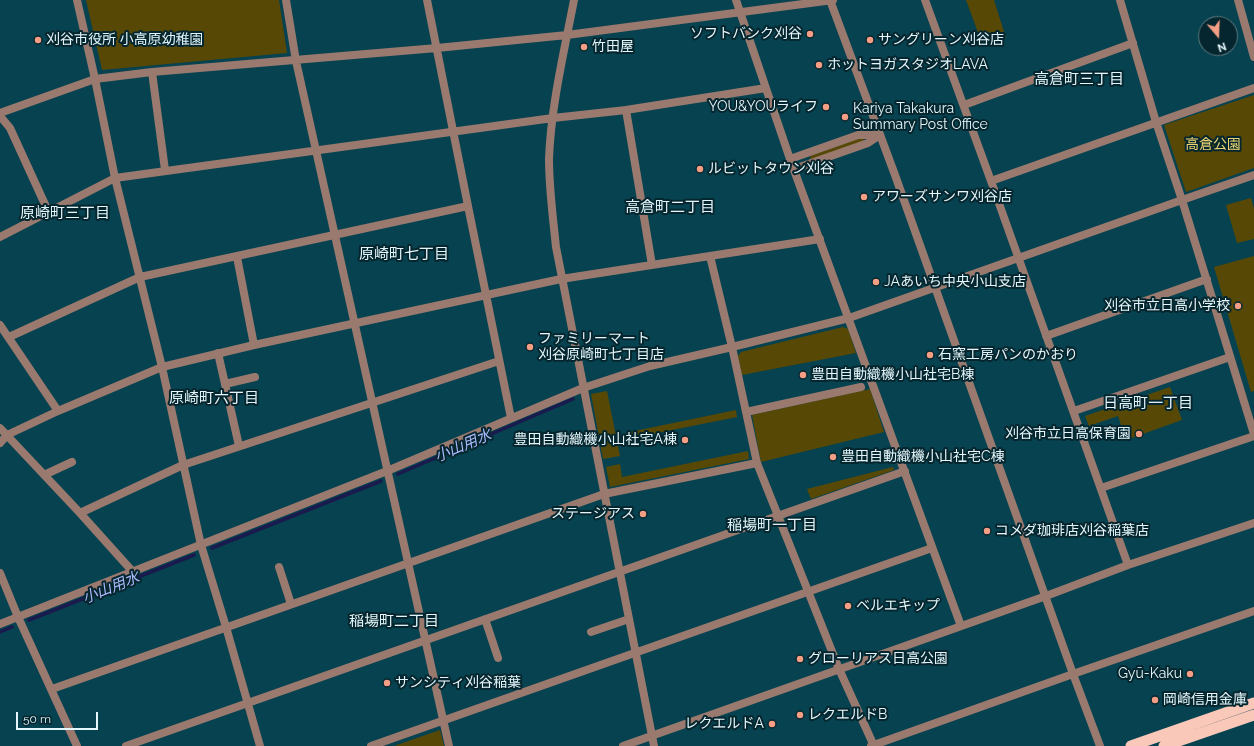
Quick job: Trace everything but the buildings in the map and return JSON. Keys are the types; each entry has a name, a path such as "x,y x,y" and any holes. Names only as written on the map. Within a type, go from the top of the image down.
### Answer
{"highway":[{"path":"1131,746 1254,703"},
{"path":"1164,746 1254,715"}],"street":[{"path":"77,0 115,178 162,367 201,545 260,746"},
{"path":"286,0 296,61 334,234 450,746"},
{"path":"427,0 511,418"},
{"path":"574,0 553,118 549,160 556,247 654,746"},
{"path":"736,0 790,159 961,626"},
{"path":"48,212 10,128 0,114 95,79 152,72 296,61 567,35 831,0 1100,746"},
{"path":"925,0 1074,411 1128,565"},
{"path":"1101,488 1254,435 1207,279 1156,122 1120,0"},
{"path":"1238,0 1254,57"},
{"path":"964,105 1133,44"},
{"path":"152,72 165,170"},
{"path":"0,238 115,178 454,131 626,110 766,88"},
{"path":"991,181 1254,88"},
{"path":"626,110 652,264"},
{"path":"790,159 858,135 880,135"},
{"path":"794,169 868,143 880,135"},
{"path":"0,624 388,470 583,388 650,366 849,318 1254,175"},
{"path":"9,337 140,277 468,206"},
{"path":"0,443 6,435 58,411 162,367 218,353 562,279 652,264 820,240"},
{"path":"710,256 732,347 757,463 839,669 873,746 1254,611"},
{"path":"237,257 254,345"},
{"path":"1046,336 1207,279"},
{"path":"0,325 58,411"},
{"path":"218,353 239,446"},
{"path":"1074,411 1230,357"},
{"path":"80,513 183,465 499,361"},
{"path":"225,384 255,377"},
{"path":"746,412 861,387"},
{"path":"0,428 133,572"},
{"path":"44,475 72,462"},
{"path":"52,689 604,494 757,463"},
{"path":"126,746 905,471"},
{"path":"623,746 1046,596 1128,565 1254,522"},
{"path":"371,746 636,654 932,548"},
{"path":"279,567 291,604"},
{"path":"0,572 18,617 77,746"},
{"path":"485,619 498,658"},
{"path":"591,632 629,619"}],"green space":[{"path":"86,0 279,0 287,53 102,70"},
{"path":"966,0 994,0 1006,38 983,46"},
{"name":"高倉公園","path":"1254,95 1254,168 1186,192 1164,125"},
{"path":"863,137 864,141 811,160 810,156"},
{"path":"1251,198 1254,209 1254,239 1237,243 1226,205"},
{"path":"1254,256 1254,391 1251,392 1214,267"},
{"path":"843,327 848,329 856,353 742,375 738,356 741,352"},
{"path":"1170,387 1182,420 1126,440 1118,416 1089,426 1085,416"},
{"path":"870,389 884,432 761,462 752,415"},
{"path":"607,391 620,456 603,459 591,394"},
{"path":"736,410 737,417 627,439 625,433"},
{"path":"748,451 749,459 610,487 606,467 620,464 622,477"},
{"path":"893,467 894,470 811,499 807,489"},
{"path":"440,730 444,746 394,746"}],"waterway":[{"name":"小山用水","path":"398,474 573,399"},
{"name":"小山用水","path":"212,548 381,481"},
{"name":"小山用水","path":"29,620 194,555"},
{"name":"小山用水","path":"0,632 12,627"}],"place":[{"name":"ソフトバンク刈谷","path":"810,34"},
{"name":"刈谷市役所 小高原幼稚園","path":"38,40"},
{"name":"サングリーン刈谷店","path":"870,40"},
{"name":"竹田屋","path":"584,47"},
{"name":"ホットヨガスタジオLAVA","path":"819,65"},
{"name":"YOU&YOUライフ","path":"826,107"},
{"name":"Kariya Takakura Summary Post Office","path":"845,117"},
{"name":"ルビットタウン刈谷","path":"700,169"},
{"name":"アワーズサンワ刈谷店","path":"864,197"},
{"name":"JAあいち中央小山支店","path":"876,282"},
{"name":"刈谷市立日高小学校","path":"1238,306"},
{"name":"ファミリーマート 刈谷原崎町七丁目店","path":"530,347"},
{"name":"石窯工房パンのかおり","path":"930,355"},
{"name":"豊田自動織機小山社宅B棟","path":"803,375"},
{"name":"刈谷市立日高保育園","path":"1139,434"},
{"name":"豊田自動織機小山社宅A棟","path":"685,440"},
{"name":"豊田自動織機小山社宅C棟","path":"833,457"},
{"name":"ステージアス","path":"643,514"},
{"name":"コメダ珈琲店刈谷稲葉店","path":"987,531"},
{"name":"ベルエキップ","path":"848,606"},
{"name":"グローリアス日高公園","path":"800,659"},
{"name":"Gyū-Kaku","path":"1190,674"},
{"name":"サンシティ刈谷稲葉","path":"387,683"},
{"name":"岡崎信用金庫","path":"1155,700"},
{"name":"レクエルドB","path":"800,715"},
{"name":"レクエルドA","path":"772,724"}],"district":[{"name":"高倉町三丁目","path":"1079,79"},
{"name":"高倉町二丁目","path":"670,207"},
{"name":"原崎町三丁目","path":"65,213"},
{"name":"原崎町七丁目","path":"404,254"},
{"name":"原崎町六丁目","path":"214,398"},
{"name":"日高町一丁目","path":"1148,403"},
{"name":"稲場町一丁目","path":"772,525"},
{"name":"稲場町二丁目","path":"394,621"}]}
